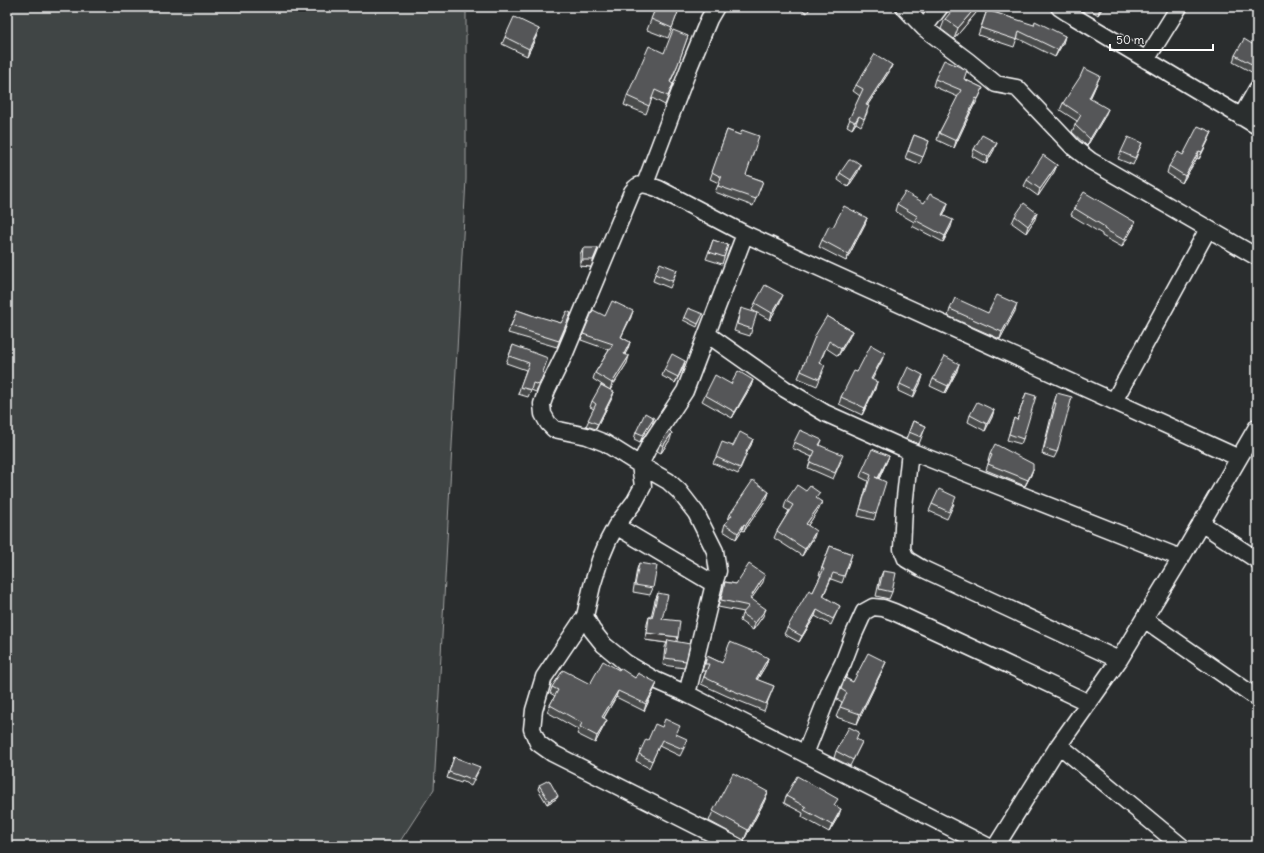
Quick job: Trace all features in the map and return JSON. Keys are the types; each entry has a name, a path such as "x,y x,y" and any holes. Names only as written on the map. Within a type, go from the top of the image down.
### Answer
{"street":[{"path":"645,184 690,65 709,19 716,7"},
{"path":"904,7 924,28 996,84 1017,88 1073,147 1091,161 1257,257"},
{"path":"924,28 940,7"},
{"path":"1059,7 1257,126"},
{"path":"1146,60 1179,7"},
{"path":"1241,117 1257,89"},
{"path":"687,694 718,572 715,551 696,513 679,491 668,481 605,443 587,436 554,429 548,423 543,414 542,404 547,390 565,353 635,186 645,184 659,189 745,234 1238,458"},
{"path":"1114,401 1208,229"},
{"path":"737,846 552,753 538,743 532,730 534,710 544,677 585,616 600,560 608,541 616,526 636,501 644,486 640,465 649,446 685,391 745,234"},
{"path":"707,334 784,390 825,413 910,451 1181,558"},
{"path":"996,846 1059,746 1119,660 1181,558 1257,427"},
{"path":"910,451 904,507 902,549 906,559 921,568 1119,660"},
{"path":"1201,523 1257,560"},
{"path":"616,526 714,584"},
{"path":"805,754 833,683 864,612 873,607 883,608 894,612 1089,703"},
{"path":"585,616 592,630 604,645 626,663 655,680 687,694 987,846"},
{"path":"1144,619 1257,698"},
{"path":"1059,746 1181,846"}],"shaded area":[{"path":"7,7 466,7 466,179 434,789 397,846 7,846"}],"building":[{"path":"656,7 680,7 672,28 651,19"},
{"path":"955,7 976,7 958,28 945,19"},
{"path":"987,10 1034,25 1035,21 1065,36 1058,50 1019,31 1017,40 981,28"},
{"path":"514,17 539,29 529,49 505,37"},
{"path":"673,30 688,36 670,82 673,84 668,96 655,90 649,106 627,96 649,46 664,53"},
{"path":"1244,39 1257,47 1257,67 1235,55"},
{"path":"875,54 892,65 866,105 869,106 864,119 859,116 855,122 849,119 863,89 856,85"},
{"path":"944,60 967,70 964,79 983,88 978,99 976,98 956,141 939,133 961,90 935,79"},
{"path":"1084,68 1100,76 1089,98 1108,109 1090,139 1075,125 1081,115 1063,103 1080,77"},
{"path":"1198,126 1212,132 1202,152 1199,151 1185,176 1169,166 1178,152 1183,155"},
{"path":"727,130 740,135 742,130 759,136 746,175 763,181 756,199 718,186 721,177 712,172"},
{"path":"914,135 929,141 923,157 908,151"},
{"path":"982,135 997,143 988,157 974,149"},
{"path":"1128,137 1142,143 1135,158 1121,152"},
{"path":"1043,155 1057,165 1040,189 1027,180"},
{"path":"849,160 854,160 861,165 851,180 840,173"},
{"path":"905,192 924,203 930,194 948,203 942,215 953,220 945,236 915,220 917,216 897,204"},
{"path":"1084,192 1135,222 1124,240 1104,229 1105,227 1074,208"},
{"path":"1024,203 1037,213 1028,226 1015,216"},
{"path":"844,206 867,218 848,254 822,240 829,226 833,227"},
{"path":"713,240 728,245 724,257 709,252"},
{"path":"583,248 598,248 593,260 582,260"},
{"path":"660,263 677,270 672,281 655,274"},
{"path":"765,285 783,295 772,313 755,303"},
{"path":"997,295 1017,304 1002,332 950,309 955,298 988,313"},
{"path":"612,301 633,311 621,337 630,342 624,354 629,356 612,383 595,373 613,344 583,334 593,310 605,316"},
{"path":"688,308 703,314 698,324 684,317"},
{"path":"741,308 757,313 752,329 737,324"},
{"path":"517,310 561,323 567,311 571,313 559,341 511,326"},
{"path":"827,316 852,331 841,349 829,341 819,363 825,365 819,379 801,371 816,334"},
{"path":"513,345 548,358 539,385 533,383 531,390 520,387 529,363 509,356"},
{"path":"871,345 885,353 871,379 877,382 865,408 841,397 854,371 857,372"},
{"path":"672,354 685,361 678,377 664,370"},
{"path":"945,356 959,364 948,386 933,379"},
{"path":"908,367 923,375 915,391 900,384"},
{"path":"738,371 753,380 735,412 705,395 715,375 731,384"},
{"path":"601,385 614,392 598,424 588,420 596,404 592,401"},
{"path":"1026,393 1036,396 1023,439 1009,434 1014,418 1017,420"},
{"path":"1057,393 1072,397 1057,452 1044,448 1056,403 1054,403"},
{"path":"977,402 994,410 987,424 970,415"},
{"path":"645,413 654,418 643,435 636,432"},
{"path":"913,421 926,426 921,437 909,432"},
{"path":"669,430 672,433 663,446 660,444"},
{"path":"800,430 822,440 819,445 843,455 835,473 810,462 815,451 794,442"},
{"path":"740,432 753,439 740,468 716,457 722,442 733,446"},
{"path":"995,444 1033,464 1033,469 1028,480 988,464 992,455 990,454"},
{"path":"872,449 889,456 878,478 875,477 886,482 876,514 860,509 871,475 862,471"},
{"path":"753,480 769,492 746,525 744,524 738,533 725,524"},
{"path":"797,485 806,491 810,486 820,493 816,498 822,502 806,524 816,531 805,549 777,531 793,505 786,501"},
{"path":"939,489 956,497 949,512 932,504"},
{"path":"830,546 852,554 844,576 833,573 823,596 840,606 833,619 817,610 802,636 787,628 809,590 813,592 824,569 822,568"},
{"path":"639,563 657,566 653,588 635,585"},
{"path":"749,564 765,575 750,598 766,609 755,623 742,614 749,606 721,600 725,582 736,584"},
{"path":"883,571 896,573 892,592 879,589"},
{"path":"658,593 668,595 662,619 680,621 678,637 647,633 649,617 652,618"},
{"path":"668,640 690,644 686,661 665,658"},
{"path":"730,642 755,651 768,658 756,679 774,686 766,704 704,677 709,664 705,664 707,656 722,663"},
{"path":"868,653 886,662 860,714 840,707 847,693 841,689 845,678 853,682"},
{"path":"603,661 619,670 620,668 635,678 638,673 657,683 646,704 618,691 602,717 607,720 597,736 580,727 582,723 550,705 558,690 552,687 563,670 590,684"},
{"path":"665,719 680,726 676,734 687,739 683,749 662,740 652,761 639,754 646,739 648,740 655,724 662,727"},
{"path":"849,727 859,732 856,739 862,742 853,760 836,751"},
{"path":"454,757 480,767 473,780 449,772"},
{"path":"733,773 768,792 748,830 713,811"},
{"path":"797,776 838,799 834,805 841,809 832,825 804,810 806,807 786,796"},
{"path":"549,780 558,796 549,801 539,785"}]}
